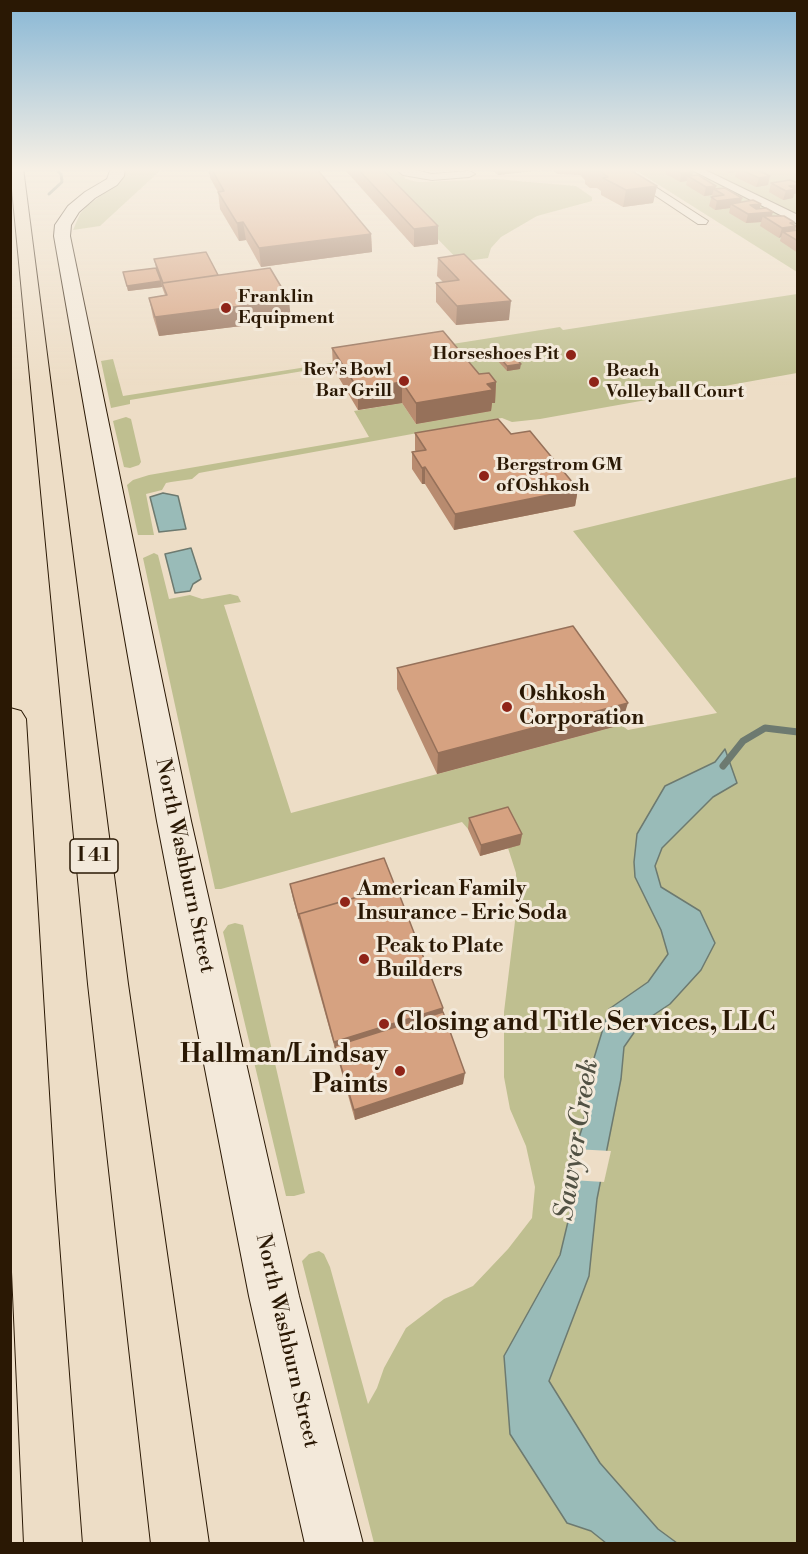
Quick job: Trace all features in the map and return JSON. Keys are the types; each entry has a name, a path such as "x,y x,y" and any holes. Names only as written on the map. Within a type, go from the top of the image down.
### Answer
{"highway":[{"name":"I 41","path":"24,241 108,984 180,1544"},
{"path":"10,719 32,1191 53,1544"}],"street":[{"name":"North Washburn Street","path":"63,241 174,821 272,1286 334,1544"}],"green space":[{"path":"439,241 498,241 491,248 488,258 460,262"},
{"path":"747,241 797,241 797,272"},
{"path":"797,294 797,373 540,419 512,422 502,418 494,419 199,473 192,479 166,483 162,490 146,494 154,535 138,535 127,485 133,480 149,475 369,437 354,411 402,403 416,424 490,411 486,404 494,402 387,357 130,400 130,404 111,408 101,361 113,359 123,396 560,327 563,330"},
{"path":"126,417 131,419 141,462 130,468 124,467 113,421"},
{"path":"797,477 797,1543 374,1543 302,1261 309,1254 319,1251 324,1254 330,1267 368,1404 406,1328 444,1299 473,1286 508,1249 532,1218 535,1187 526,1146 510,1109 504,1077 504,1012 517,905 516,873 508,848 520,844 507,818 468,829 462,822 215,889 143,558 154,553 158,555 169,599 190,595 202,599 230,594 238,596 241,602 224,605 291,813 621,725 628,730 717,713 573,531"},
{"path":"235,923 243,925 305,1193 294,1196 286,1196 223,932 228,925"}],"water":[{"path":"163,493 178,496 186,529 159,532 150,497"},
{"path":"191,548 201,579 193,584 190,591 175,593 165,554"},
{"path":"725,749 737,783 713,797 662,848 655,866 661,887 700,911 715,943 701,970 670,1004 640,1024 624,1047 621,1079 597,1199 589,1276 549,1381 600,1463 658,1529 677,1543 606,1543 591,1531 567,1523 510,1434 504,1356 560,1255 571,1209 577,1144 584,1122 587,1081 609,1009 648,982 668,954 661,930 635,877 637,834 665,786 715,762"}],"pier":[{"path":"574,1149 611,1151 604,1182 571,1180"}],"building":[{"path":"254,241 319,241 259,248"},
{"path":"206,252 218,275 163,283 154,259"},
{"path":"464,254 511,301 457,306 436,283 459,280 438,258"},
{"path":"156,268 161,281 127,286 123,272"},
{"path":"270,268 289,300 155,317 149,298 167,295 162,283"},
{"path":"443,331 479,374 489,373 496,382 487,384 493,390 416,403 402,382 358,389 332,348"},
{"path":"510,352 521,364 507,366 497,354"},
{"name":"Bergstrom GM of Oshkosh","path":"498,419 511,434 530,431 578,489 455,514 425,467 422,468 412,452 426,450 415,433"},
{"name":"Oshkosh Corporation","path":"573,626 628,703 438,753 397,668"},
{"path":"508,807 522,834 481,845 469,818"},
{"path":"384,858 395,886 299,914 299,918 290,884"},
{"path":"396,886 443,1008 334,1042 299,914"},
{"name":"Hallman/Lindsay Paints","path":"443,1012 465,1073 354,1110 335,1046"}],"waterway":[{"name":"Sawyer Creek","path":"723,766 743,741 765,728 798,732"}],"place":[{"name":"Franklin Equipment","path":"226,308"},
{"name":"Horseshoes Pit","path":"571,355"},
{"name":"Rev's Bowl Bar Grill","path":"404,381"},
{"name":"Beach Volleyball Court","path":"594,382"},
{"name":"Bergstrom GM of Oshkosh","path":"484,476"},
{"name":"Oshkosh Corporation","path":"507,707"},
{"name":"American Family Insurance - Eric Soda","path":"345,902"},
{"name":"Peak to Plate Builders","path":"364,959"},
{"name":"Closing and Title Services, LLC","path":"384,1024"},
{"name":"Hallman/Lindsay Paints","path":"400,1071"}]}
